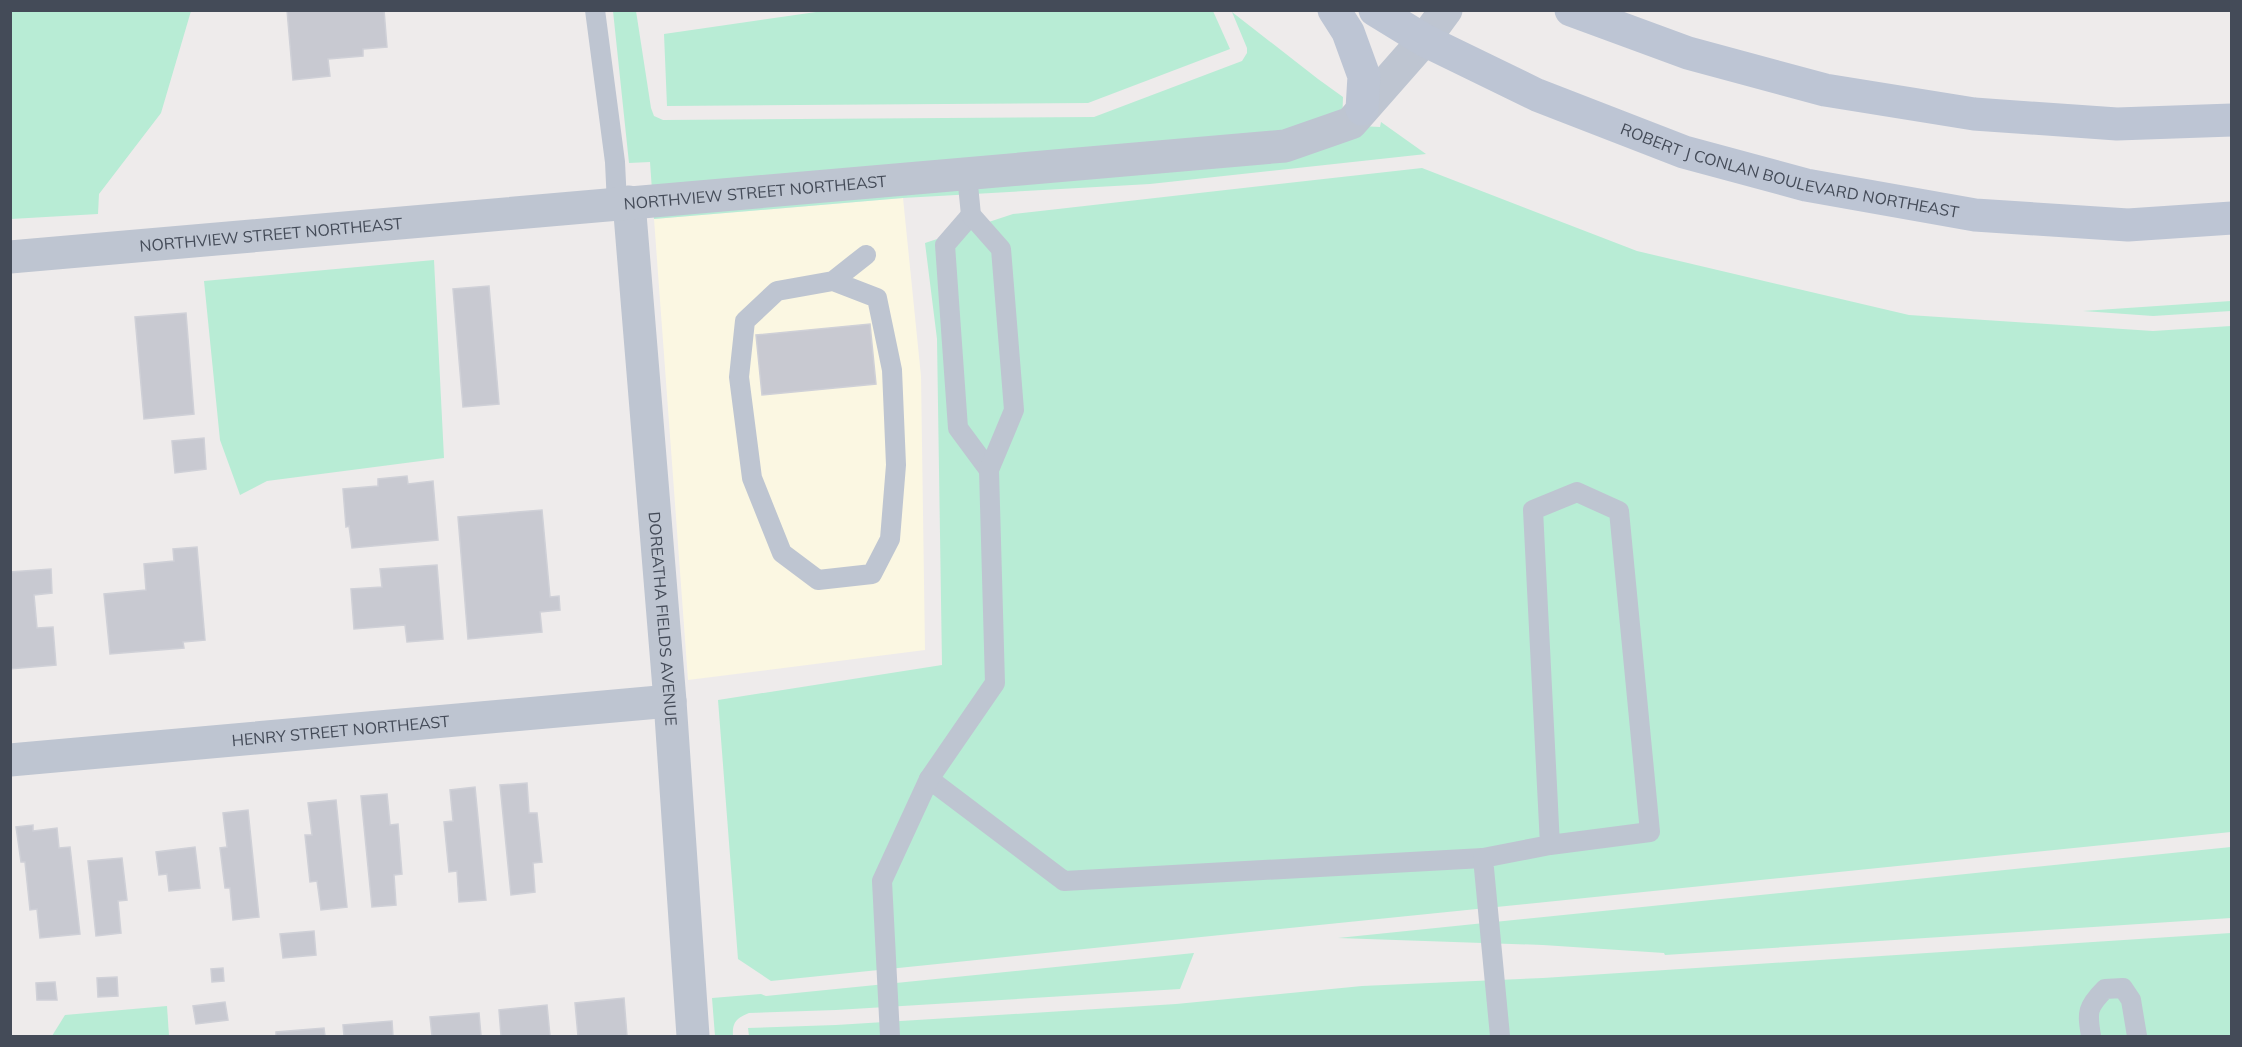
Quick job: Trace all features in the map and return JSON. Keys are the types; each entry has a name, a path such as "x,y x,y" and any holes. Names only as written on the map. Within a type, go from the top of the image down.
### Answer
{"main road":[{"path":"1334,10 1348,32 1364,76 1362,109"},
{"name":"ROBERT J CONLAN BOULEVARD NORTHEAST","path":"1375,10 1425,40 1537,95 1684,152 1806,185 1975,215 2128,225 2232,218"},
{"path":"1571,10 1688,53 1837,92 1974,114 2116,124 2232,120"}],"street":[{"name":"NORTHVIEW STREET NORTHEAST","path":"10,257 1285,146 1351,123 1425,40 1446,10"},
{"name":"DOREATHA FIELDS AVENUE","path":"623,203 670,701 693,1036"},
{"name":"HENRY STREET NORTHEAST","path":"10,760 670,701"}],"lane":[{"path":"595,10 615,162 623,203"},
{"path":"890,1036 882,880 929,779 995,683 989,470 1014,410 1001,249 971,215 967,175"},
{"path":"971,215 945,245 958,428 989,470"},
{"path":"833,281 877,298 892,370 896,465 890,539 872,574 818,580 782,553 752,478 739,377 745,321 777,291 833,281 866,255"},
{"path":"929,779 1064,881 1483,858 1550,845 1650,832 1619,511 1577,492 1533,510 1550,845"},
{"path":"1483,858 1500,1036"},
{"path":"2091,1036 2087,1013 2094,1001 2105,989 2123,988 2131,1000 2137,1036"}],"shaded area":[{"path":"903,198 921,376 925,650 688,680 654,219"}],"green space":[{"path":"11,10 191,11 161,113 99,194 98,214 11,219"},
{"path":"613,11 636,11 651,108 654,116 663,120 1094,117 1242,61 1247,48 1232,12 1343,97 1342,125 1380,127 1381,122 1426,154 1150,184 903,198 654,219 650,162 629,163"},
{"path":"823,11 1213,11 1230,49 1088,103 667,106 664,34"},
{"path":"1422,168 1637,251 1909,315 2153,331 2231,326 2231,832 771,981 738,959 718,700 942,665 937,339 925,243 1013,214"},
{"path":"434,260 444,458 267,481 240,495 220,440 204,281"},
{"path":"2231,301 2231,311 2153,316 2083,311"},
{"path":"2231,847 2231,918 1665,955 1664,953 1543,945 1338,938"},
{"path":"2231,933 2231,1036 749,1036 748,1028 836,1025 1176,1004 1362,986 1543,978"},
{"path":"1194,953 1180,989 836,1010 749,1013 736,1022 733,1036 715,1036 712,998 761,994 766,996"},
{"path":"167,1006 169,1036 52,1036 65,1015"}],"building":[{"path":"287,10 384,10 387,47 363,49 363,56 328,59 330,76 293,80"},
{"path":"489,286 499,404 463,407 453,289"},
{"path":"186,313 194,414 144,419 135,317"},
{"path":"870,324 876,384 762,395 756,335"},
{"path":"204,438 206,469 175,473 172,441"},
{"path":"407,476 408,484 433,481 438,540 352,548 349,526 346,527 343,489 378,486 378,479"},
{"path":"542,510 550,597 559,596 560,610 540,612 542,632 468,639 458,517"},
{"path":"197,547 205,640 183,642 184,648 110,654 104,594 146,590 144,564 174,561 173,549"},
{"path":"437,565 443,639 407,642 405,625 354,629 351,589 382,587 380,569"},
{"path":"51,569 52,593 34,595 37,628 53,627 56,665 10,669 10,572"},
{"path":"527,783 529,813 537,813 542,862 533,863 535,892 511,895 500,785"},
{"path":"475,787 486,900 459,902 457,871 449,872 444,822 453,821 450,790"},
{"path":"387,794 390,825 398,824 402,874 394,875 396,905 372,907 361,796"},
{"path":"336,800 347,907 321,910 317,881 310,882 305,835 312,835 308,803"},
{"path":"248,810 259,917 233,920 230,888 225,888 220,848 227,847 223,813"},
{"path":"33,825 33,831 57,828 59,848 70,847 80,934 40,938 37,909 30,910 25,862 21,862 16,827"},
{"path":"195,847 200,888 169,891 167,874 159,875 156,852"},
{"path":"122,858 127,900 118,901 121,933 96,936 88,861"},
{"path":"314,931 316,955 283,958 280,934"},
{"path":"223,968 224,981 212,982 211,969"},
{"path":"117,977 118,996 98,997 97,978"},
{"path":"55,982 57,1000 37,1000 36,983"},
{"path":"624,998 627,1036 578,1036 575,1003"},
{"path":"225,1002 228,1020 196,1024 193,1006"},
{"path":"547,1005 550,1036 501,1036 499,1010"},
{"path":"479,1013 481,1036 432,1036 430,1017"},
{"path":"392,1021 393,1036 344,1036 343,1025"},
{"path":"324,1028 325,1036 276,1036 276,1032"}]}
